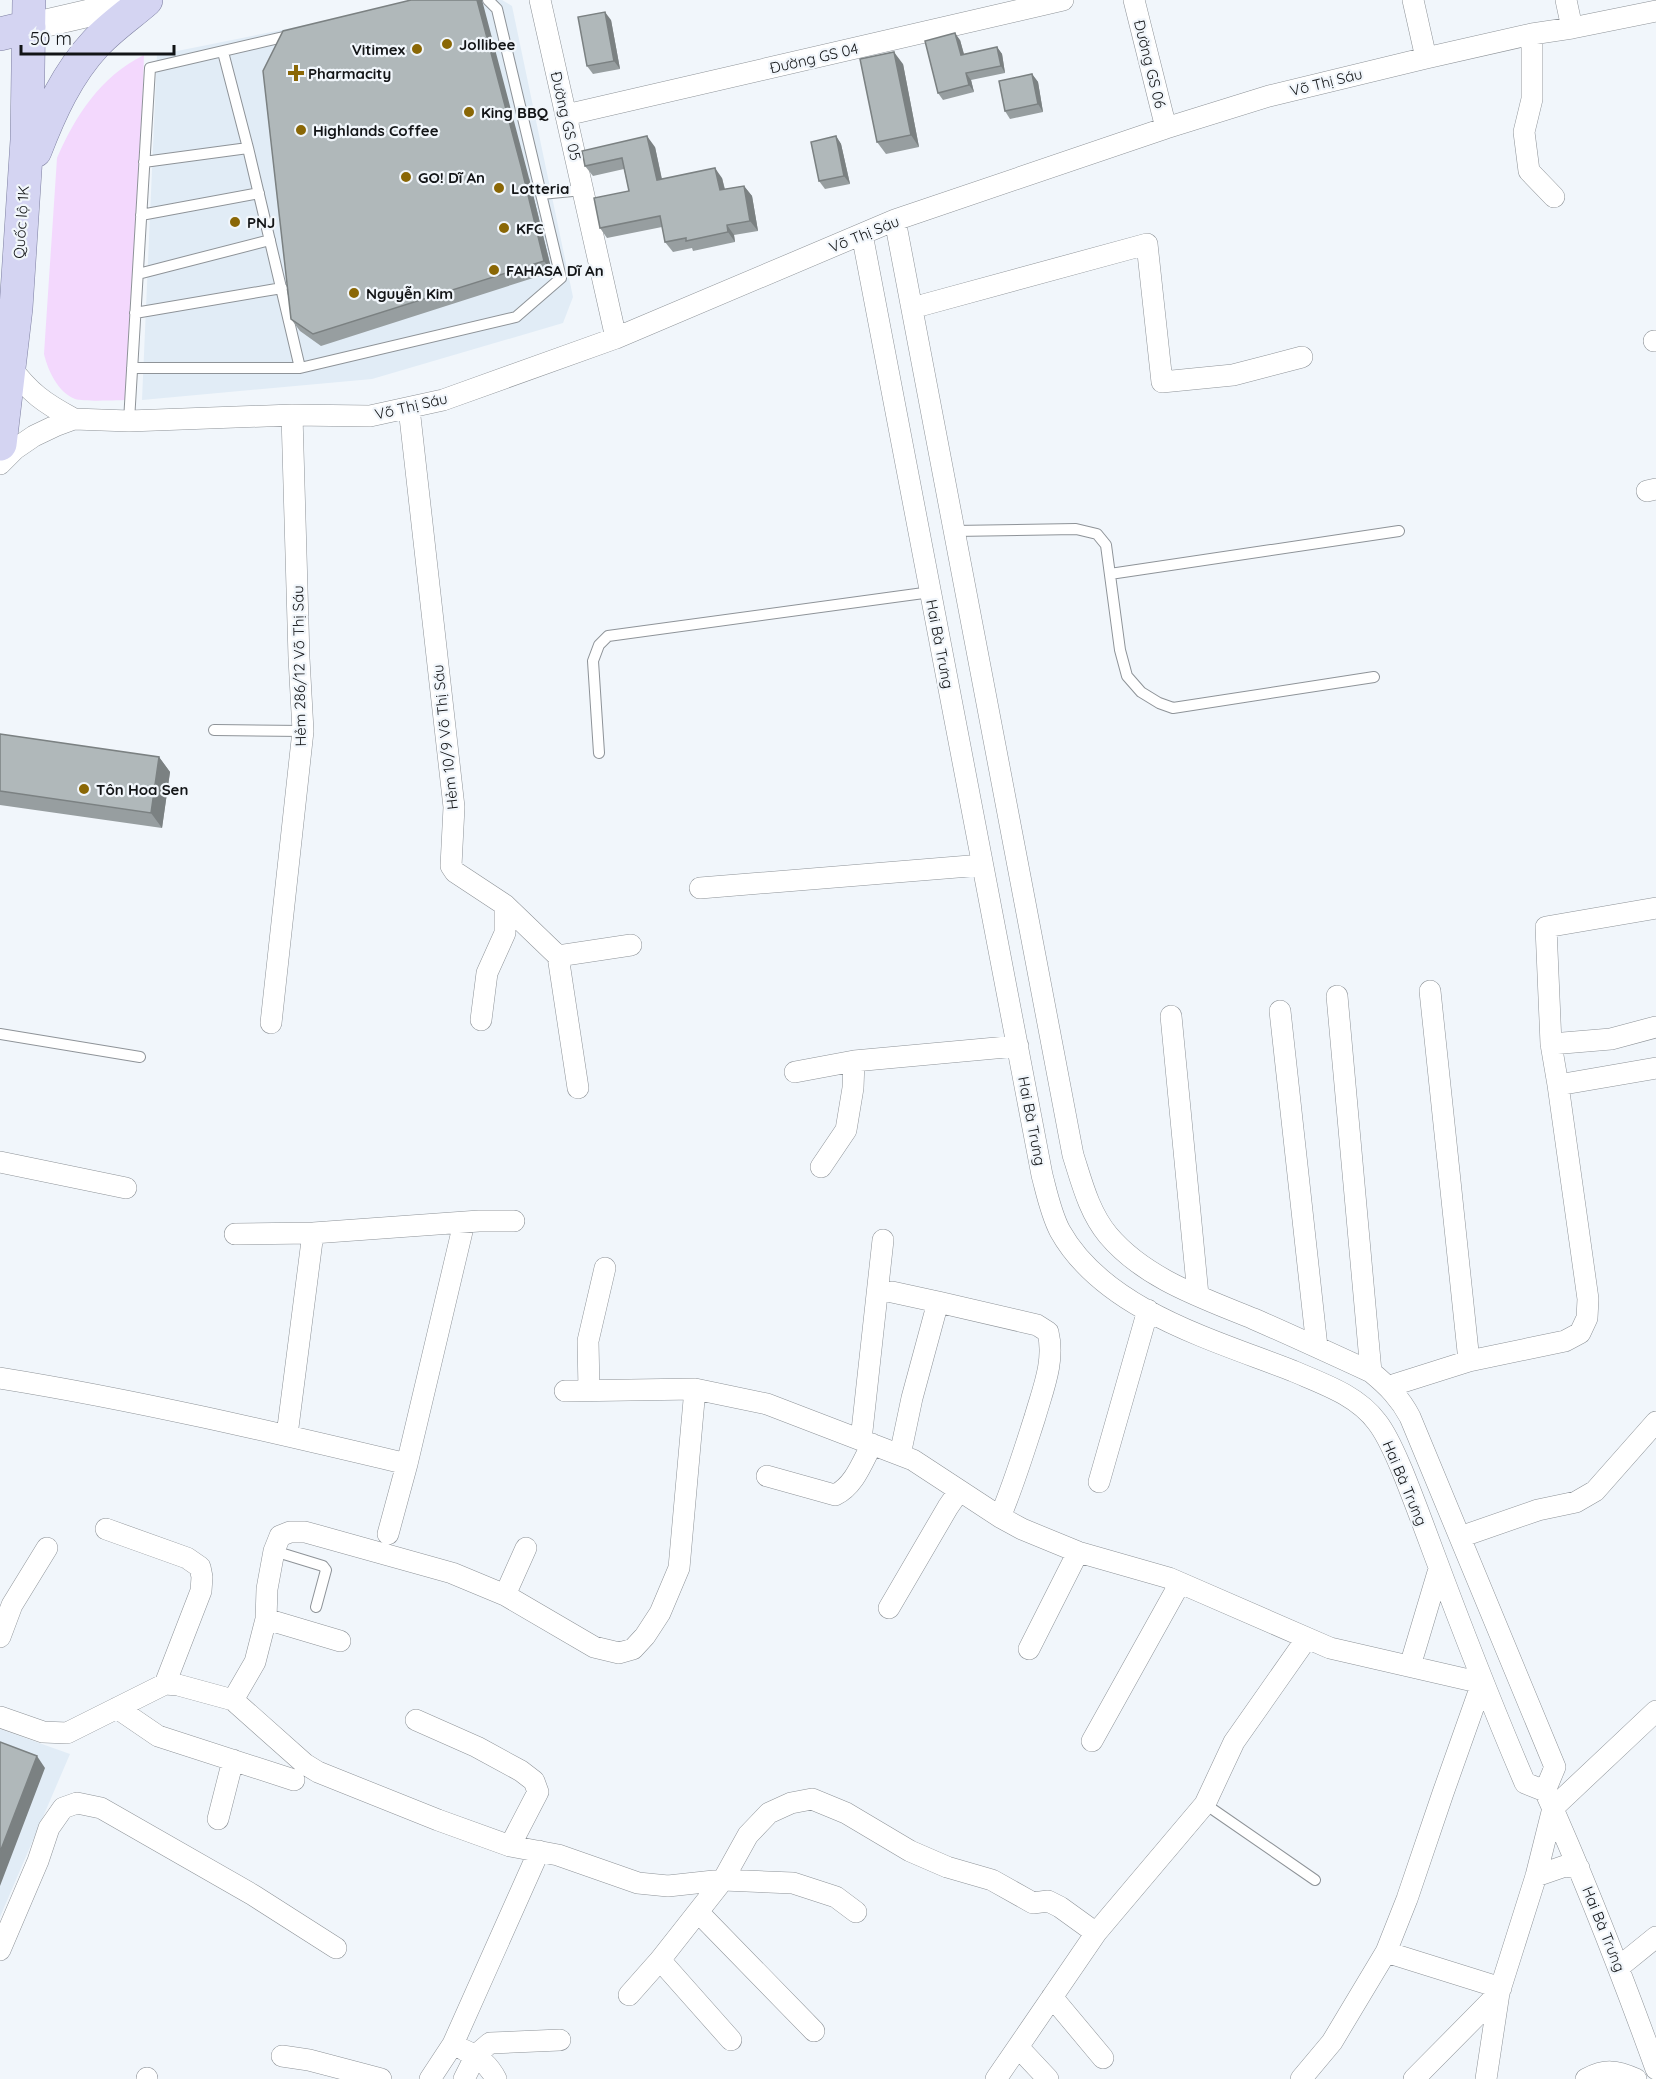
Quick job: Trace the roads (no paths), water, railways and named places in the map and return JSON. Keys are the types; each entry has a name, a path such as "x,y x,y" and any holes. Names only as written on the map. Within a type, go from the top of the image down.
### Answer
{"main road":[{"path":"23,194 49,113 69,79 97,42 145,0"},
{"name":"Quốc lộ 1K","path":"0,444 16,308 27,140 20,20"}],"street":[{"path":"20,20 145,0"},
{"name":"Đường GS 05","path":"540,0 616,338"},
{"name":"Đường GS 04","path":"566,115 1063,0"},
{"name":"Đường GS 06","path":"1134,0 1166,128"},
{"path":"1413,0 1426,58"},
{"path":"1566,0 1572,28"},
{"name":"Võ Thị Sáu","path":"0,464 15,449 34,436 74,419 129,422 292,415 370,416 443,400 616,338 895,220 1166,128 1269,96 1426,58 1532,34 1656,11"},
{"path":"1532,34 1532,99 1524,132 1527,162 1529,171 1554,197"},
{"name":"Hai Bà Trưng","path":"895,220 1073,1155 1086,1199 1107,1233 1126,1254 1167,1281 1371,1372 1390,1386 1402,1401 1555,1767 1549,1800"},
{"name":"Hai Bà Trưng","path":"862,234 1042,1175 1048,1200 1060,1230 1078,1257 1123,1297 1202,1336 1343,1393 1364,1407 1379,1423 1396,1456 1482,1683 1525,1783 1549,1800 1579,1868 1619,1967 1656,2069"},
{"path":"912,308 1147,244 1162,382 1233,375 1302,357"},
{"name":"Võ Thị Sáu","path":"9,365 26,387 74,419"},
{"name":"Hẻm 10/9 Võ Thị Sáu","path":"409,408 454,807 451,866 455,872 505,905 558,956"},
{"name":"Hẻm 286/12 Võ Thị Sáu","path":"271,1023 303,731 292,415"},
{"path":"699,888 982,865"},
{"path":"481,1020 487,973 505,933 505,905"},
{"path":"1390,1386 1469,1361 1565,1341 1580,1333 1587,1318 1588,1299 1551,1044 1546,927 1656,908"},
{"path":"578,1088 558,956 630,945"},
{"path":"1430,991 1469,1361"},
{"path":"1337,996 1371,1372"},
{"path":"1280,1011 1317,1347"},
{"path":"1171,1016 1197,1295"},
{"path":"1551,1044 1611,1039 1656,1027"},
{"path":"795,1072 854,1061 1018,1046"},
{"path":"821,1167 846,1130 853,1089 854,1061"},
{"path":"1558,1084 1656,1068"},
{"path":"0,1162 126,1188"},
{"path":"235,1234 313,1233 479,1221 514,1221"},
{"path":"388,1534 407,1464 464,1223"},
{"path":"287,1435 313,1233"},
{"path":"767,1476 835,1495 844,1491 850,1484 867,1442 883,1240"},
{"path":"589,1390 588,1341 605,1268"},
{"path":"892,1292 1037,1325 1048,1332 1051,1346 1049,1371 1017,1475 999,1517"},
{"path":"900,1455 912,1398 938,1302"},
{"path":"1099,1482 1148,1310"},
{"path":"0,1378 75,1390 287,1435 407,1464"},
{"path":"233,1700 255,1662 266,1619 267,1589 274,1551 280,1536 290,1532 305,1532 452,1573 505,1595 594,1647 619,1653 633,1649 660,1613 679,1568 695,1389"},
{"path":"565,1390 695,1389 767,1404 913,1460 999,1517 1078,1552 1180,1583 1330,1648 1482,1683 1407,1899 1386,1952 1332,2042 1301,2079"},
{"path":"1460,1537 1538,1510 1576,1502 1595,1491 1656,1422"},
{"path":"889,1608 959,1491"},
{"path":"106,1528 187,1558 200,1567 201,1591 165,1684"},
{"path":"0,1637 12,1605 47,1548"},
{"path":"505,1595 526,1548"},
{"path":"1029,1649 1078,1552"},
{"path":"1410,1666 1439,1569"},
{"path":"1092,1741 1180,1583"},
{"path":"266,1619 340,1641"},
{"path":"996,2079 1096,1933 1206,1804 1234,1742 1307,1638"},
{"path":"0,1717 43,1732 68,1733 165,1684 178,1685 233,1700 305,1764 318,1772 510,1846 558,1855 638,1882 668,1886 723,1880 793,1883 836,1897 856,1912"},
{"path":"117,1708 158,1736 294,1780"},
{"path":"1486,2079 1500,1991 1536,1876 1549,1800 1656,1711"},
{"path":"416,1720 477,1747 521,1771 534,1781 538,1792 510,1846"},
{"path":"218,1819 233,1760"},
{"path":"629,1995 660,1960 723,1880 748,1835 769,1813 791,1803 812,1799 846,1813 910,1851 947,1867 992,1880 1033,1903 1048,1901 1096,1933"},
{"path":"0,1950 38,1861 49,1828 63,1808 77,1803 101,1808 253,1895 336,1948"},
{"path":"430,2079 453,2044 539,1851"},
{"path":"1536,1876 1565,1866 1579,1868"},
{"path":"698,1912 814,2031"},
{"path":"1619,1967 1656,1937"},
{"path":"1386,1952 1500,1991"},
{"path":"660,1960 731,2040"},
{"path":"1414,2079 1500,1991"},
{"path":"1052,1997 1103,2058"},
{"path":"464,2079 476,2055 490,2043 560,2040"},
{"path":"453,2044 476,2055 496,2079"},
{"path":"1018,2047 1048,2079"},
{"path":"282,2056 309,2060 381,2079"},
{"path":"1586,2079 1599,2072 1614,2072 1636,2079"}],"lane":[{"path":"132,368 300,368 516,317 561,278 497,9 488,0"},
{"path":"129,422 150,68 302,33"},
{"path":"223,52 300,368"},
{"path":"144,162 248,148"},
{"path":"541,194 582,190"},
{"path":"141,215 259,194"},
{"path":"138,274 270,240"},
{"path":"135,313 282,288"},
{"path":"954,531 1076,530 1097,534 1106,544 1120,650 1127,676 1141,692 1173,708 1374,677"},
{"path":"1110,574 1399,531"},
{"path":"599,753 592,661 599,645 608,636 931,592"},
{"path":"214,730 303,731"},
{"path":"0,1034 140,1057"},
{"path":"274,1551 323,1566 326,1570 325,1578 316,1606"},
{"path":"1206,1804 1315,1880"}],"place":[{"name":"Jollibee","path":"447,44"},
{"name":"Vitimex","path":"417,49"},
{"name":"Pharmacity","path":"296,73"},
{"name":"King BBQ","path":"469,112"},
{"name":"Highlands Coffee","path":"301,130"},
{"name":"GO! Dĩ An","path":"406,177"},
{"name":"Lotteria","path":"499,188"},
{"name":"PNJ","path":"235,222"},
{"name":"KFC","path":"504,228"},
{"name":"FAHASA Dĩ An","path":"494,270"},
{"name":"Nguyễn Kim","path":"354,293"},
{"name":"Tôn Hoa Sen","path":"84,789"}]}
